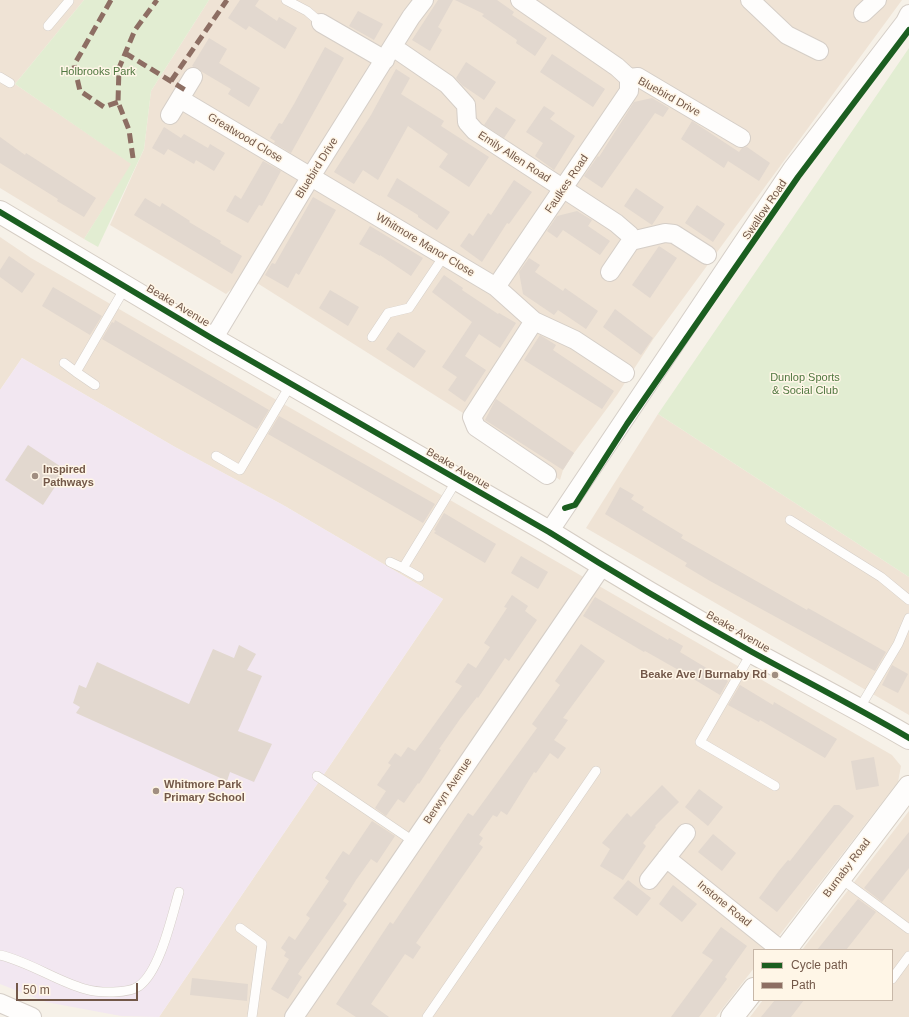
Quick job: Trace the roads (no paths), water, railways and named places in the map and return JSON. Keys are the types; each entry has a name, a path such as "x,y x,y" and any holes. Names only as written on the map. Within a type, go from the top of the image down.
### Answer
{"street":[{"name":"Bluebird Drive","path":"213,339 310,178 424,0"},
{"name":"Bluebird Drive","path":"520,0 630,78 638,77 741,138"},
{"path":"750,0 787,35 819,51"},
{"path":"864,13 876,0"},
{"name":"Swallow Road","path":"549,532 792,169 905,22 909,14"},
{"name":"Emily Allen Road","path":"321,23 389,53 447,84 466,105 467,122 475,131 616,223 630,235 631,241"},
{"path":"170,115 193,77"},
{"name":"Faulkes Road","path":"496,287 630,91 630,78"},
{"name":"Greatwood Close","path":"180,99 310,178"},
{"name":"Whitmore Manor Close","path":"310,178 336,191 496,287 534,321 575,340 624,373"},
{"name":"Beake Avenue","path":"1,215 549,532 602,566 752,652 859,709 909,738"},
{"path":"610,272 631,241 665,233 674,234 707,256"},
{"path":"534,321 472,417 476,427 547,475"},
{"name":"Berwyn Avenue","path":"294,1017 602,566"},
{"name":"Burnaby Road","path":"786,949 909,787"},
{"path":"649,880 686,834"},
{"name":"Instone Road","path":"666,858 780,949"},
{"path":"732,1017 753,990"},
{"path":"0,1003 32,1017"}],"lane":[{"path":"48,26 69,0"},
{"path":"286,0 307,11 321,23"},
{"path":"0,77 10,83"},
{"path":"372,337 388,313 409,308 444,256"},
{"path":"76,372 126,286"},
{"path":"64,363 95,385"},
{"path":"216,456 240,470 292,384"},
{"path":"403,568 457,480"},
{"path":"790,520 881,577 909,600"},
{"path":"390,562 419,577"},
{"path":"859,709 898,644 909,618"},
{"path":"752,652 700,742 775,786"},
{"path":"427,1017 596,771"},
{"path":"317,776 413,841"},
{"path":"840,878 909,929"},
{"path":"0,955 85,989 106,992 138,987 151,974 169,929 179,892"},
{"path":"240,928 262,944 252,1017"},
{"path":"893,978 909,956"}],"place":[{"name":"Inspired Pathways","path":"35,476"},
{"name":"Beake Ave / Burnaby Rd","path":"775,675"},
{"name":"Whitmore Park Primary School","path":"156,791"}],"park label":[{"name":"Holbrooks Park","path":"98,72"},
{"name":"Dunlop Sports & Social Club","path":"805,384"}]}
